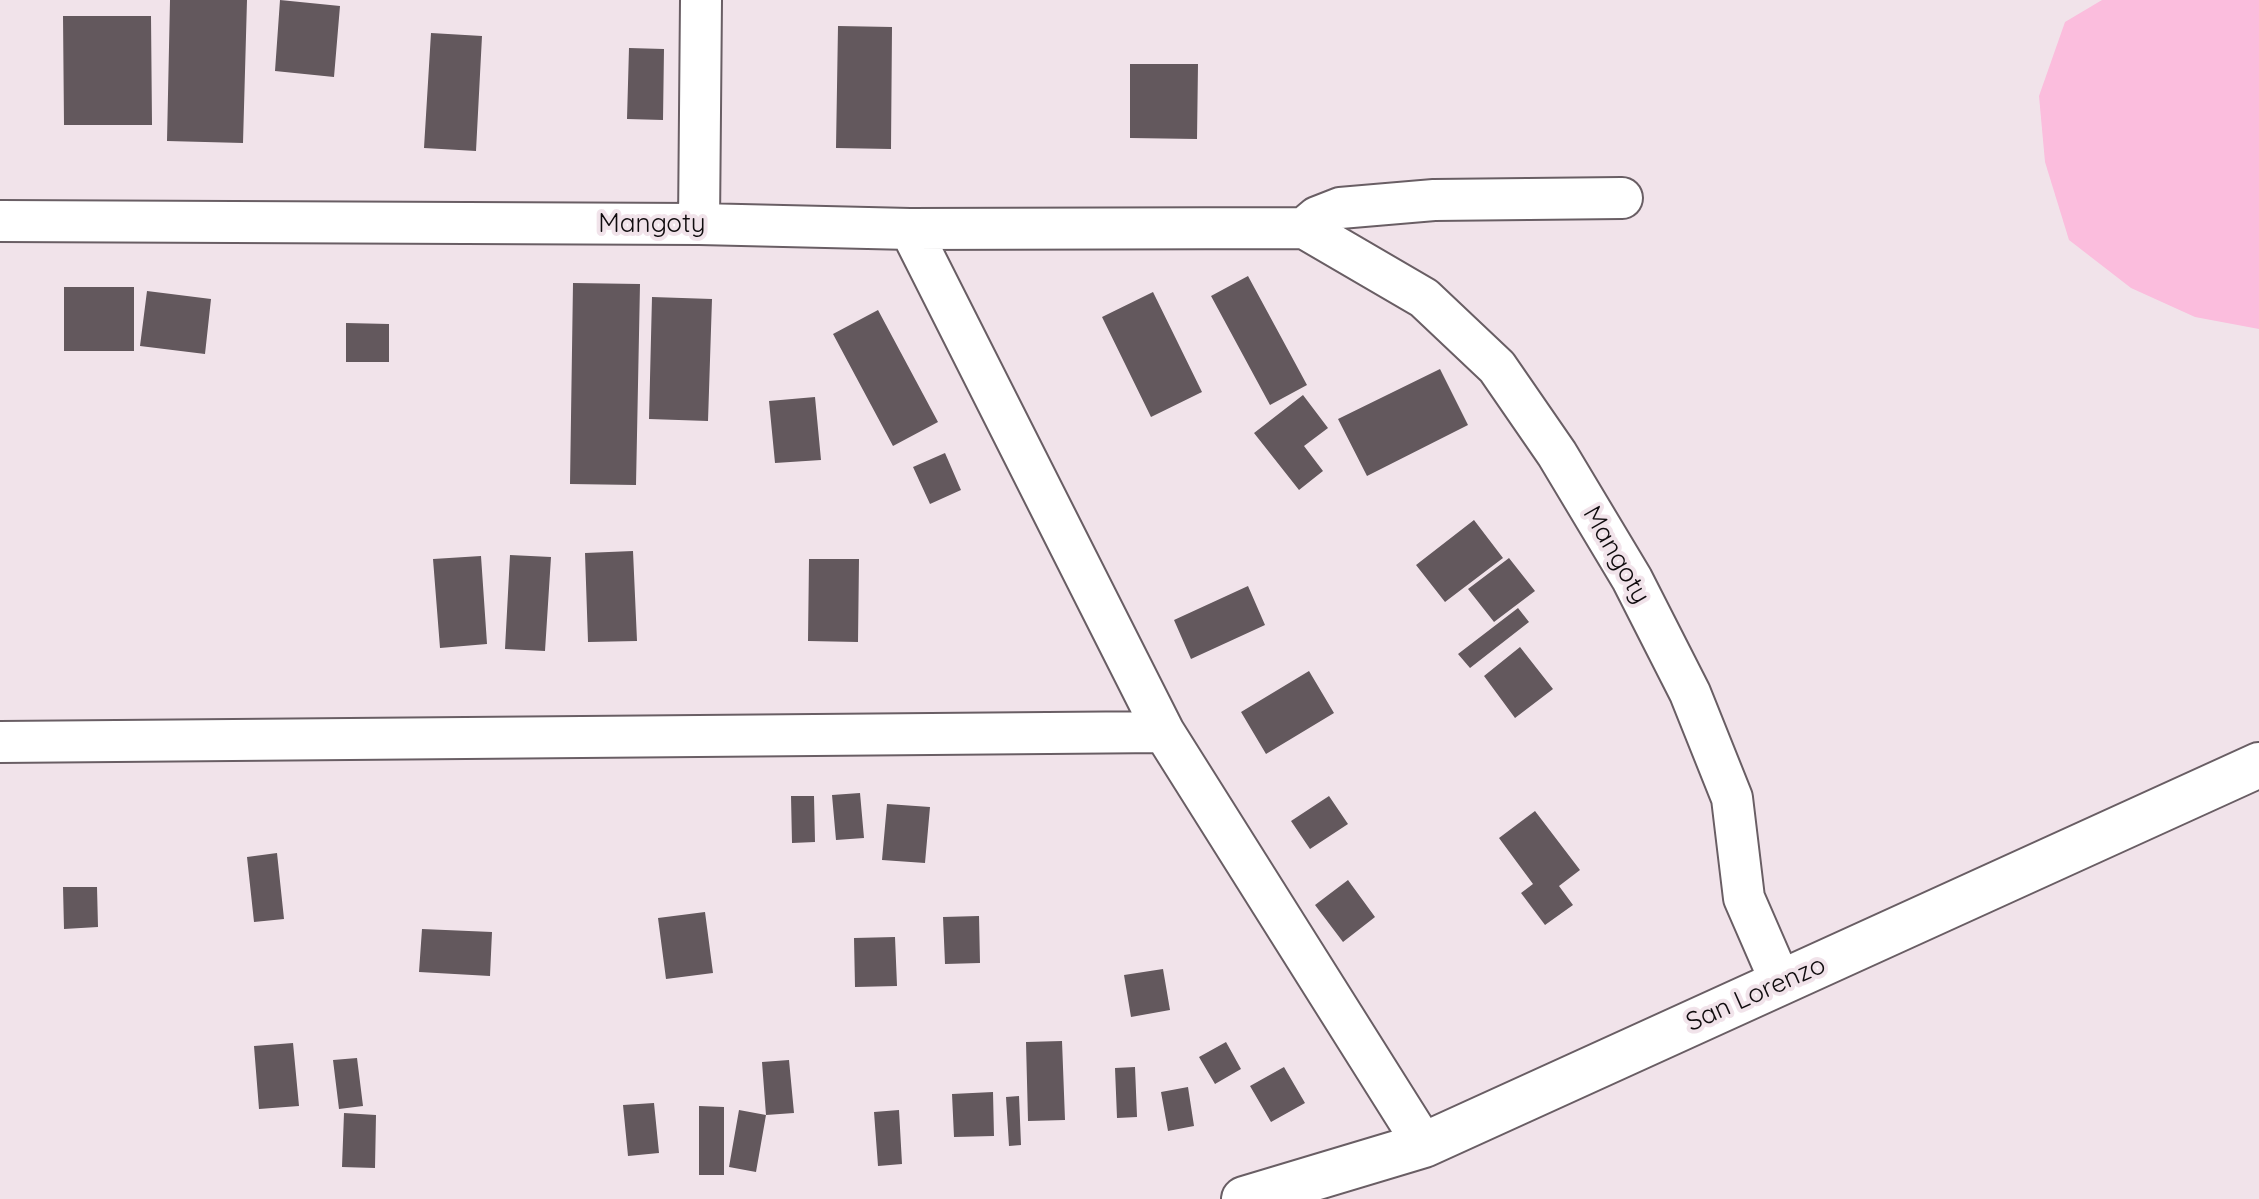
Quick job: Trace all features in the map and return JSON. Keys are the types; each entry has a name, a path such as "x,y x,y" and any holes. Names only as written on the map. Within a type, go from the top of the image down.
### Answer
{"street":[{"path":"699,224 701,0"},
{"name":"Mangoty","path":"1304,228 1317,217 1340,208 1434,200 1622,198"},
{"name":"Mangoty","path":"0,221 699,224 910,229 1304,228 1424,298 1497,367 1557,454 1632,579 1690,693 1732,798 1744,898 1781,983"},
{"path":"910,229 1164,732 1424,1145"},
{"path":"0,742 1164,732"},
{"name":"San Lorenzo","path":"1244,1199 1424,1145 2259,765"}],"shaded area":[{"path":"2102,0 2259,0 2259,329 2195,317 2131,288 2069,240 2045,162 2039,96 2065,22"}],"building":[{"path":"170,0 247,0 243,143 167,141"},
{"path":"280,0 340,6 334,77 275,71"},
{"path":"63,16 151,16 152,125 64,125"},
{"path":"838,26 892,27 891,149 836,148"},
{"path":"431,33 482,36 476,151 424,148"},
{"path":"629,48 664,49 663,120 627,119"},
{"path":"1130,64 1198,64 1197,139 1130,138"},
{"path":"1248,276 1307,385 1270,405 1211,296"},
{"path":"573,283 640,284 636,485 570,484"},
{"path":"64,287 134,287 134,351 64,351"},
{"path":"147,291 211,299 205,354 140,346"},
{"path":"1153,292 1202,392 1151,417 1102,317"},
{"path":"652,297 712,299 708,421 649,419"},
{"path":"878,310 938,422 893,446 833,334"},
{"path":"346,323 389,324 389,362 346,362"},
{"path":"1440,369 1468,425 1367,476 1338,419"},
{"path":"1303,395 1328,428 1304,446 1323,471 1299,490 1254,433"},
{"path":"815,397 821,460 775,463 769,401"},
{"path":"945,453 961,490 930,504 913,467"},
{"path":"1474,520 1503,558 1445,602 1416,565"},
{"path":"633,551 637,641 588,642 585,553"},
{"path":"510,555 551,557 545,651 505,649"},
{"path":"481,556 487,644 440,648 433,559"},
{"path":"1509,558 1535,591 1494,622 1468,589"},
{"path":"809,559 859,559 858,642 808,641"},
{"path":"1248,586 1265,625 1191,659 1174,620"},
{"path":"1518,608 1529,622 1470,668 1458,654"},
{"path":"1520,647 1553,689 1515,718 1484,676"},
{"path":"1309,671 1334,713 1266,754 1241,712"},
{"path":"860,793 864,838 836,840 832,795"},
{"path":"791,796 814,796 815,842 792,843"},
{"path":"1329,796 1348,824 1310,849 1291,821"},
{"path":"887,804 930,807 925,863 882,860"},
{"path":"1535,811 1580,870 1559,886 1573,905 1545,925 1521,893 1533,884 1499,838"},
{"path":"277,853 284,919 254,922 247,857"},
{"path":"1348,880 1375,917 1343,942 1315,905"},
{"path":"63,887 97,887 98,927 64,929"},
{"path":"705,912 713,973 666,979 658,918"},
{"path":"979,916 980,963 945,964 943,917"},
{"path":"422,929 492,932 490,976 419,972"},
{"path":"895,937 897,986 855,987 854,938"},
{"path":"1163,969 1170,1010 1131,1017 1124,975"},
{"path":"1062,1041 1065,1120 1028,1121 1026,1042"},
{"path":"1226,1042 1241,1069 1215,1084 1199,1057"},
{"path":"293,1043 299,1106 259,1109 254,1046"},
{"path":"357,1058 363,1106 339,1109 333,1060"},
{"path":"789,1060 794,1113 766,1115 762,1062"},
{"path":"1135,1067 1137,1117 1117,1118 1115,1068"},
{"path":"1284,1067 1305,1103 1271,1122 1250,1086"},
{"path":"1188,1087 1194,1126 1168,1131 1161,1092"},
{"path":"993,1092 994,1136 954,1137 952,1094"},
{"path":"1019,1096 1021,1145 1009,1146 1006,1097"},
{"path":"654,1103 659,1153 628,1156 623,1105"},
{"path":"699,1106 724,1107 724,1175 699,1175"},
{"path":"739,1110 766,1115 756,1172 729,1167"},
{"path":"899,1110 902,1164 878,1166 874,1112"},
{"path":"344,1113 376,1115 375,1168 342,1167"}]}
